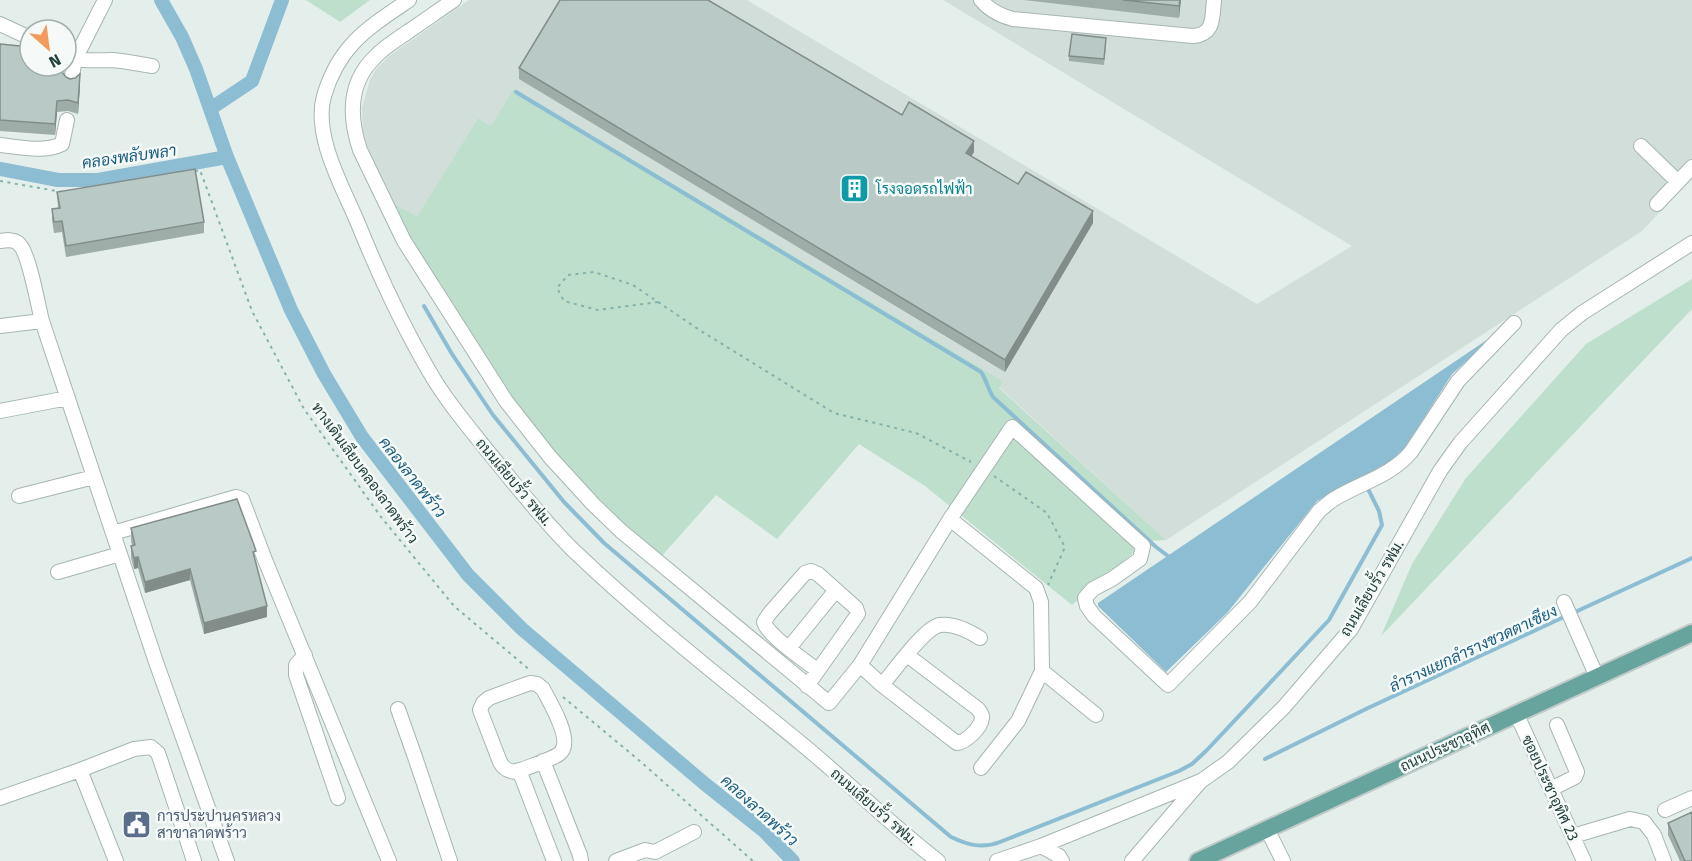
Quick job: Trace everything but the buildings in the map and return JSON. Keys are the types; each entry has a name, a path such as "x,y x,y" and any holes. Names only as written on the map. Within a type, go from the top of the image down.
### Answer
{"main road":[{"name":"ถนนประชาอุทิศ","path":"1198,861 1692,633"}],"street":[{"path":"78,44 105,0"},
{"name":"ถนนเลียบรั้ว รฟม.","path":"408,0 352,42 343,55 323,99 323,120 325,143 384,285 430,372 457,412 518,489 571,547 686,650 806,748 938,861"},
{"path":"454,0 374,57 366,67 354,93 352,119 360,150 404,241 506,401 557,465 621,531 829,703 860,665 950,519 1012,427 1143,546 1140,559 1093,589 1086,598 1087,606 1094,616 1168,685 1250,602 1319,511 1333,500 1373,480 1403,461 1412,452 1458,381 1514,323"},
{"path":"981,0 998,14 1013,19 1200,36 1210,28 1214,0"},
{"path":"0,24 18,32"},
{"path":"78,58 92,61 113,60 152,66"},
{"path":"0,145 41,149 55,147 62,144 67,120"},
{"path":"1641,146 1678,182"},
{"path":"1657,204 1692,167"},
{"path":"0,241 17,242 28,263 42,321 156,662 227,861"},
{"name":"ถนนเลียบรั้ว รฟม.","path":"997,861 1041,846 1201,781 1228,762 1284,707 1351,629 1440,471 1460,443 1561,330 1582,313 1692,243"},
{"path":"0,326 42,321"},
{"path":"0,411 68,398"},
{"path":"19,496 94,477"},
{"path":"113,533 236,497 242,499 389,861"},
{"path":"950,519 1035,588 1041,602 1042,671 1018,721 981,768"},
{"path":"58,572 120,554"},
{"path":"807,686 858,614 856,608 818,574 808,572 764,622 765,626 789,648 817,670"},
{"path":"789,648 836,590"},
{"path":"1568,610 1597,677"},
{"path":"882,685 924,634 938,625 966,630 980,638"},
{"path":"305,655 296,665 296,675 338,798"},
{"path":"860,665 957,743 964,741 972,735 982,720 982,715 978,709 907,655"},
{"path":"1042,671 1096,715"},
{"path":"530,683 537,684 543,689 565,735 565,745 559,754 519,770 511,771 502,767 480,710 489,698 530,683"},
{"path":"398,710 450,861"},
{"name":"ซอยประชาอุทิศ 23","path":"1517,715 1584,861"},
{"path":"1551,789 1575,777 1577,772 1557,725"},
{"path":"0,798 134,749 151,747 158,753 194,861"},
{"path":"543,761 580,855 580,861"},
{"path":"80,770 116,861"},
{"path":"519,770 554,861"},
{"path":"1132,861 1201,781"},
{"path":"1665,810 1692,798"},
{"path":"1573,836 1630,819 1644,822 1654,835 1664,861"},
{"path":"1267,829 1283,861"},
{"path":"616,861 645,850 655,852 694,832"},
{"path":"1041,846 1059,856 1062,861"}],"path":[{"name":"ทางเดินเลียบคลองลาดพร้าว","path":"189,172 200,170 252,311 304,409 381,517 454,606 534,673"},
{"path":"0,182 63,192"},
{"path":"658,302 598,310 564,301 557,288 568,275 594,272 633,285 701,331 834,413 916,433 984,469 1047,513 1065,547 1041,602"},
{"path":"561,695 753,861"}],"shaded area":[{"path":"469,0 747,0 1257,304 1352,246 943,0 1692,0 1692,178 1642,231 1166,540 999,387 1003,381 514,88 491,126 478,118 417,218 393,203 363,137 362,108 370,80 376,69 389,56"}],"green space":[{"path":"306,0 370,0 340,22"},
{"path":"514,88 1003,381 999,388 1166,540 1147,541 1072,605 925,486 859,444 777,539 716,495 659,559 551,456 464,327 401,222 393,203 417,217 478,118 491,126"},
{"path":"1692,279 1692,309 1381,636 1412,564 1466,478 1586,344"}],"water":[{"path":"1500,331 1452,374 1401,454 1389,464 1317,501 1227,613 1166,672 1098,606 1098,603"}],"waterway":[{"name":"คลองลาดพร้าว","path":"161,0 182,37 196,69 227,157 291,310 324,374 362,437 468,575 522,629 764,831 793,861"},
{"path":"210,109 252,81 282,0"},
{"path":"516,92 981,372 993,397 1168,556"},
{"name":"คลองพลับพลา","path":"0,169 58,180 98,180 227,157"},
{"path":"424,306 452,354 493,415 564,502 604,543 951,837 975,845 1000,842 1192,764 1329,620 1382,525 1379,511 1367,487"},
{"name":"ลำรางแยกลำรางชวดตาเชียง","path":"1573,613 1692,558"},
{"name":"ลำรางแยกลำรางชวดตาเชียง","path":"1265,759 1368,708 1566,616"}],"place":[{"name":"โรงจอดรถไฟฟ้า","path":"855,189"},
{"name":"การประปานครหลวง สาขาลาดพร้าว","path":"136,825"}]}
